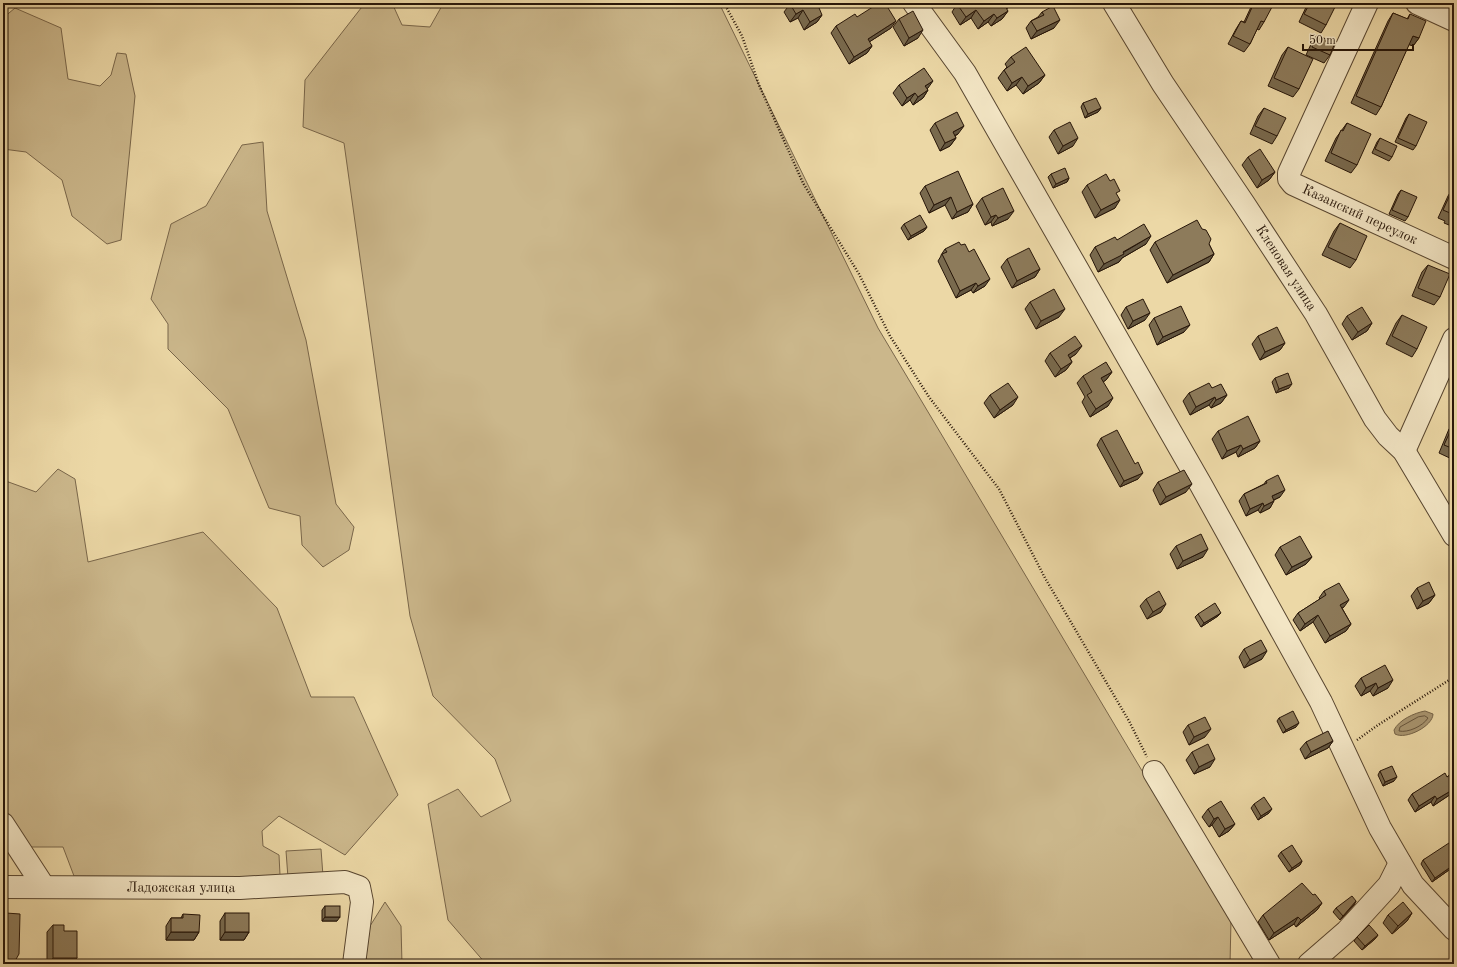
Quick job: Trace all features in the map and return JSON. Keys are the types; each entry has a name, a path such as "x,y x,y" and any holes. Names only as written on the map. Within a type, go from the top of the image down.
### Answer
{"street":[{"path":"914,3 969,80 1204,492 1321,702 1380,828 1400,863 1413,885 1454,929"},
{"name":"Кленовая улица","path":"1114,3 1163,84 1316,314 1375,419 1388,436 1404,451 1454,535"},
{"name":"Казанский переулок","path":"1367,3 1289,173 1289,179 1293,184 1454,258"},
{"path":"1417,3 1454,20"},
{"path":"1404,451 1454,339"},
{"path":"1154,772 1269,964"},
{"path":"3,824 44,887"},
{"path":"1309,964 1347,931 1389,885 1400,863"},
{"name":"Ладожская улица","path":"3,887 240,888 345,882 359,887 362,902 354,964"}],"path":[{"path":"724,3 742,36 759,86 803,183 859,274 890,336 929,398 999,489 1045,578 1129,722 1154,772"},
{"path":"1344,750 1378,725 1454,677"}],"shaded area":[{"path":"365,3 392,3 402,25 430,27 443,4 442,3 719,3 878,328 1231,920 1230,964 486,964 448,920 428,804 458,789 481,817 511,801 495,759 433,696 410,616 344,143 303,127 305,80"},
{"path":"15,8 61,28 68,79 100,86 111,75 117,53 126,54 135,96 121,240 107,244 72,216 62,180 26,152 3,149 3,18"},
{"path":"263,142 267,211 306,340 336,504 354,527 349,550 323,567 302,545 300,516 269,508 228,409 168,349 168,324 151,299 171,224 206,206 242,145"},
{"path":"58,469 75,479 88,562 203,532 277,608 311,697 354,697 398,795 345,855 279,816 262,831 263,846 279,855 280,875 239,877 74,876 63,847 28,847 3,809 3,480 36,492"},
{"path":"321,849 323,876 288,878 286,851"},
{"path":"385,902 401,926 402,964 365,964 370,926"}],"water":[{"path":"1425,711 1433,714 1432,719 1424,727 1418,731 1406,735 1395,734 1394,730 1399,723 1416,713"}],"building":[{"path":"817,3 822,15 810,22 803,10 796,14 790,4"},
{"path":"879,3 885,3 896,21 868,39 872,46 854,57 836,26 855,14 857,17"},
{"path":"1009,3 1005,6 1008,11 997,18 994,14 984,21 976,10 966,17 957,4"},
{"path":"1254,3 1265,3 1272,7 1264,22 1261,21 1250,44 1233,36 1241,21 1245,23"},
{"path":"1310,3 1326,3 1335,7 1326,25 1304,14"},
{"path":"1053,6 1060,20 1037,31 1031,21 1044,15 1042,12"},
{"path":"913,11 923,30 909,38 899,19"},
{"path":"1393,13 1408,19 1410,14 1426,21 1419,38 1413,36 1381,107 1356,96"},
{"path":"1317,35 1335,43 1330,55 1312,47"},
{"path":"1026,47 1045,75 1028,86 1022,77 1012,83 1004,70 1015,62 1011,57"},
{"path":"1288,47 1313,59 1299,89 1274,78"},
{"path":"924,68 933,81 925,86 928,90 918,97 915,93 907,98 899,85"},
{"path":"1096,98 1101,108 1088,114 1083,103"},
{"path":"1264,108 1286,118 1277,136 1255,126"},
{"path":"957,112 964,126 953,132 956,138 945,143 935,123"},
{"path":"1409,114 1427,122 1416,146 1398,138"},
{"path":"1070,122 1078,138 1063,146 1054,130"},
{"path":"1347,123 1371,134 1357,165 1331,153 1341,130 1343,131"},
{"path":"1380,138 1397,146 1392,157 1375,149"},
{"path":"1260,149 1275,172 1262,180 1248,157"},
{"path":"1065,168 1069,178 1056,184 1051,174"},
{"path":"958,171 973,204 957,212 951,197 934,205 925,186"},
{"path":"1106,174 1110,181 1114,179 1120,191 1116,193 1120,200 1101,210 1087,185"},
{"path":"1003,188 1014,211 998,218 996,215 991,217 982,198"},
{"path":"1453,188 1454,217 1450,215 1450,213 1443,210"},
{"path":"1401,190 1417,197 1408,217 1392,210"},
{"path":"920,215 927,227 911,236 904,224"},
{"path":"1197,220 1202,229 1206,230 1211,239 1209,244 1214,254 1173,275 1155,242"},
{"path":"1340,223 1367,236 1356,260 1328,247"},
{"path":"1144,224 1151,236 1123,252 1124,254 1104,264 1095,247 1115,237 1117,240"},
{"path":"959,242 961,245 965,244 969,252 974,249 990,279 978,286 976,283 960,291 942,254 947,252 945,249"},
{"path":"1029,248 1040,269 1017,281 1007,259"},
{"path":"1428,265 1450,274 1440,297 1418,288"},
{"path":"1054,289 1065,309 1041,321 1030,302"},
{"path":"1143,299 1150,313 1133,321 1126,307"},
{"path":"1181,306 1190,325 1163,337 1154,318"},
{"path":"1362,307 1372,323 1358,332 1347,316"},
{"path":"1402,315 1427,327 1417,349 1392,336"},
{"path":"1277,327 1285,343 1265,352 1258,336"},
{"path":"1075,336 1082,346 1068,355 1072,362 1061,369 1050,353"},
{"path":"1106,362 1112,372 1101,378 1113,398 1096,409 1087,395 1092,392 1083,376"},
{"path":"1288,373 1292,384 1279,389 1275,378"},
{"path":"1008,383 1018,397 1000,410 990,395"},
{"path":"1209,383 1212,388 1221,384 1227,395 1216,400 1215,397 1196,407 1189,393"},
{"path":"1248,416 1260,441 1243,449 1241,445 1227,451 1218,431"},
{"path":"1454,423 1454,449 1444,445"},
{"path":"1117,430 1135,464 1138,462 1143,473 1124,481 1101,438"},
{"path":"1184,470 1192,484 1166,497 1158,482"},
{"path":"1278,475 1285,490 1272,496 1274,501 1264,506 1263,503 1250,509 1244,494 1267,483 1266,481"},
{"path":"1201,534 1208,549 1183,561 1176,546"},
{"path":"1300,536 1312,557 1292,567 1280,547"},
{"path":"1429,582 1435,595 1423,601 1417,588"},
{"path":"1339,583 1349,600 1340,605 1351,624 1330,636 1318,615 1305,624 1298,613 1326,595 1324,591"},
{"path":"1159,591 1166,604 1153,612 1146,599"},
{"path":"1215,603 1221,613 1204,623 1198,614"},
{"path":"1261,640 1267,651 1250,660 1244,649"},
{"path":"1385,665 1393,680 1378,688 1376,683 1366,688 1361,678"},
{"path":"1293,711 1299,723 1286,730 1279,718"},
{"path":"1205,717 1211,729 1194,737 1188,725"},
{"path":"1328,731 1333,741 1311,752 1306,742"},
{"path":"1208,744 1215,759 1199,767 1192,752"},
{"path":"1392,766 1397,777 1385,782 1380,771"},
{"path":"1454,772 1454,789 1437,799 1435,796 1419,806 1412,794 1445,773 1447,777"},
{"path":"1264,797 1272,809 1261,816 1254,804"},
{"path":"1221,801 1235,824 1225,829 1218,817 1214,819 1208,809"},
{"path":"1452,841 1454,845 1454,869 1452,866 1435,878 1423,860"},
{"path":"1292,845 1302,861 1292,868 1281,852"},
{"path":"1302,883 1313,895 1315,894 1322,903 1301,920 1298,917 1274,933 1263,915"},
{"path":"1352,896 1356,901 1343,916 1336,908"},
{"path":"1403,902 1412,913 1398,926 1388,915"},
{"path":"325,906 340,906 340,917 325,917"},
{"path":"6,913 20,914 19,954 15,961 3,960 3,916 6,916"},
{"path":"225,913 249,913 249,932 225,932"},
{"path":"183,914 200,915 199,932 171,932 171,918 183,918"},
{"path":"53,925 64,925 64,931 77,931 77,958 53,958"},
{"path":"1369,925 1378,935 1365,946 1357,937"}]}
